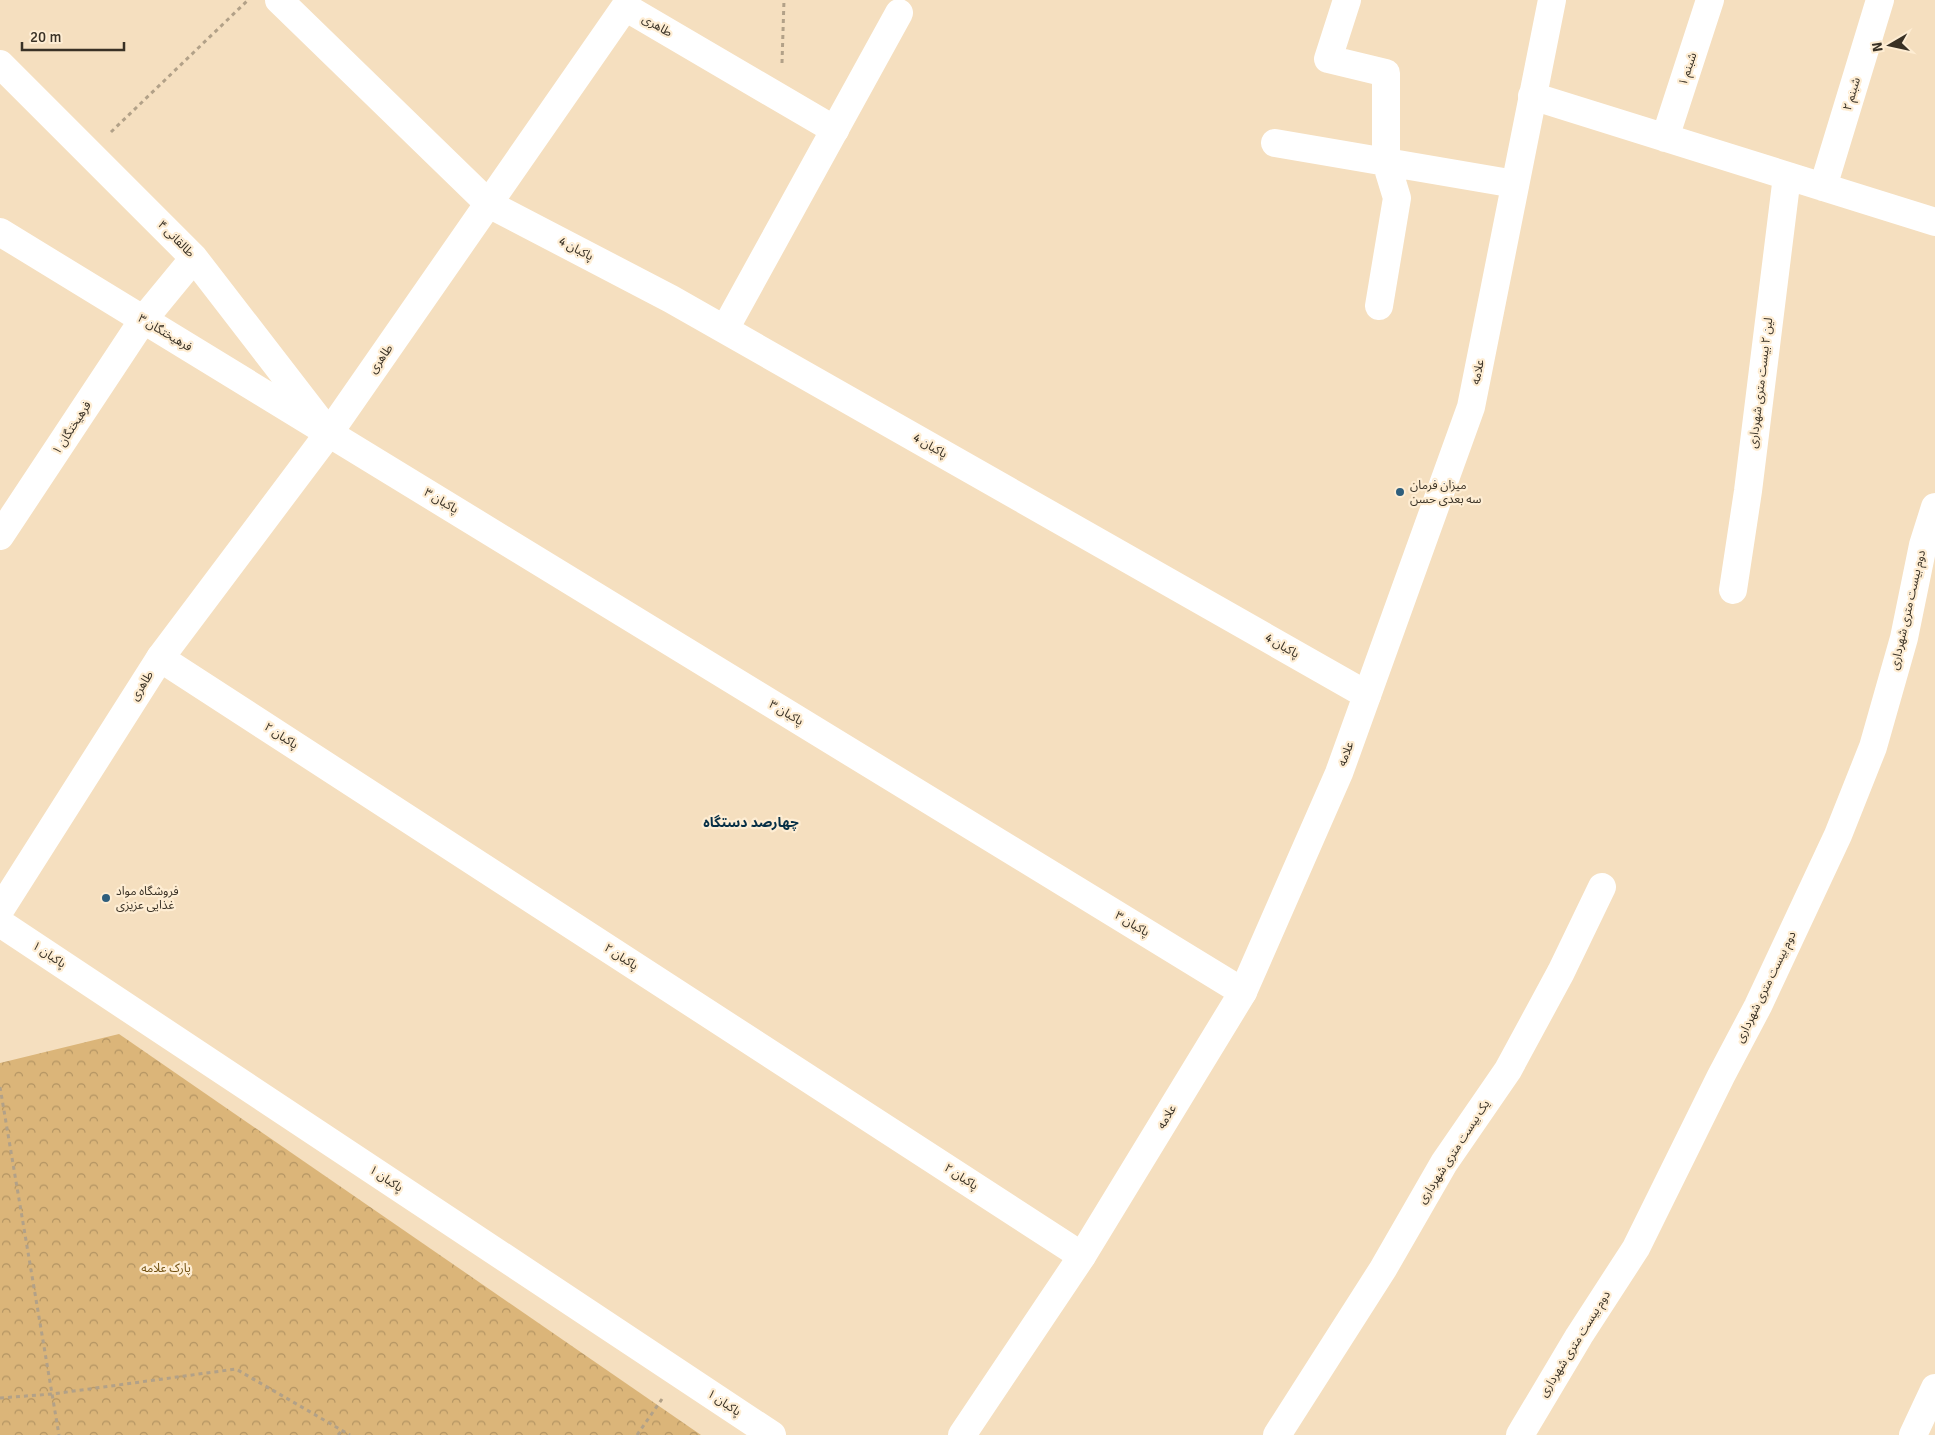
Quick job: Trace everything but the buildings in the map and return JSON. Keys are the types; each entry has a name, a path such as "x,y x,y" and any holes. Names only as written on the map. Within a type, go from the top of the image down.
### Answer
{"street":[{"name":"پاکبان 4","path":"279,0 489,204 725,329 1367,695"},
{"path":"1347,0 1328,59 1386,73 1386,162 1397,198 1379,306"},
{"name":"علامه","path":"962,1435 1082,1256 1243,992 1339,773 1471,407 1552,0"},
{"name":"شبنم ۱","path":"1666,138 1710,0"},
{"name":"شبنم ۲","path":"1823,188 1880,0"},
{"name":"طاهری","path":"0,910 160,658 329,434 625,7 835,130"},
{"path":"725,329 899,13"},
{"name":"طالقانی ۴","path":"0,64 194,258 329,434"},
{"path":"1532,96 1935,222"},
{"path":"1275,143 1515,184"},
{"name":"لین ۲ بیست متری شهرداری","path":"1732,590 1748,491 1787,176"},
{"name":"فرهیختگان ۳","path":"0,232 329,434"},
{"name":"فرهیختگان ۱","path":"0,536 143,320 194,258"},
{"name":"پاکبان ۳","path":"329,434 1243,992"},
{"name":"دوم بیست متری شهرداری","path":"1520,1435 1574,1343 1636,1248 1721,1076 1758,1006 1838,835 1873,747 1904,638 1924,545 1935,507"},
{"name":"پاکبان ۲","path":"160,658 1082,1256"},
{"name":"یک بیست متری شهرداری","path":"1277,1435 1383,1269 1444,1163 1508,1070 1561,972 1602,887"},
{"name":"پاکبان ۱","path":"0,923 772,1435"},
{"path":"1912,1435 1935,1388"}],"path":[{"path":"89,153 249,0"},
{"path":"781,98 784,0"},
{"path":"0,1087 59,1435"},
{"path":"0,1398 52,1394 236,1369 350,1435"},
{"path":"636,1435 680,1374"},
{"path":"338,1435 342,1430"}],"green space":[{"name":"پارک علامه","path":"119,1034 701,1435 0,1435 0,1063"}],"place":[{"name":"میزان فرمان سه بعدی حسن","path":"1400,492"},
{"name":"فروشگاه مواد غذایی عزیزی","path":"106,898"}],"district":[{"name":"چهارصد دستگاه","path":"751,822"}]}
